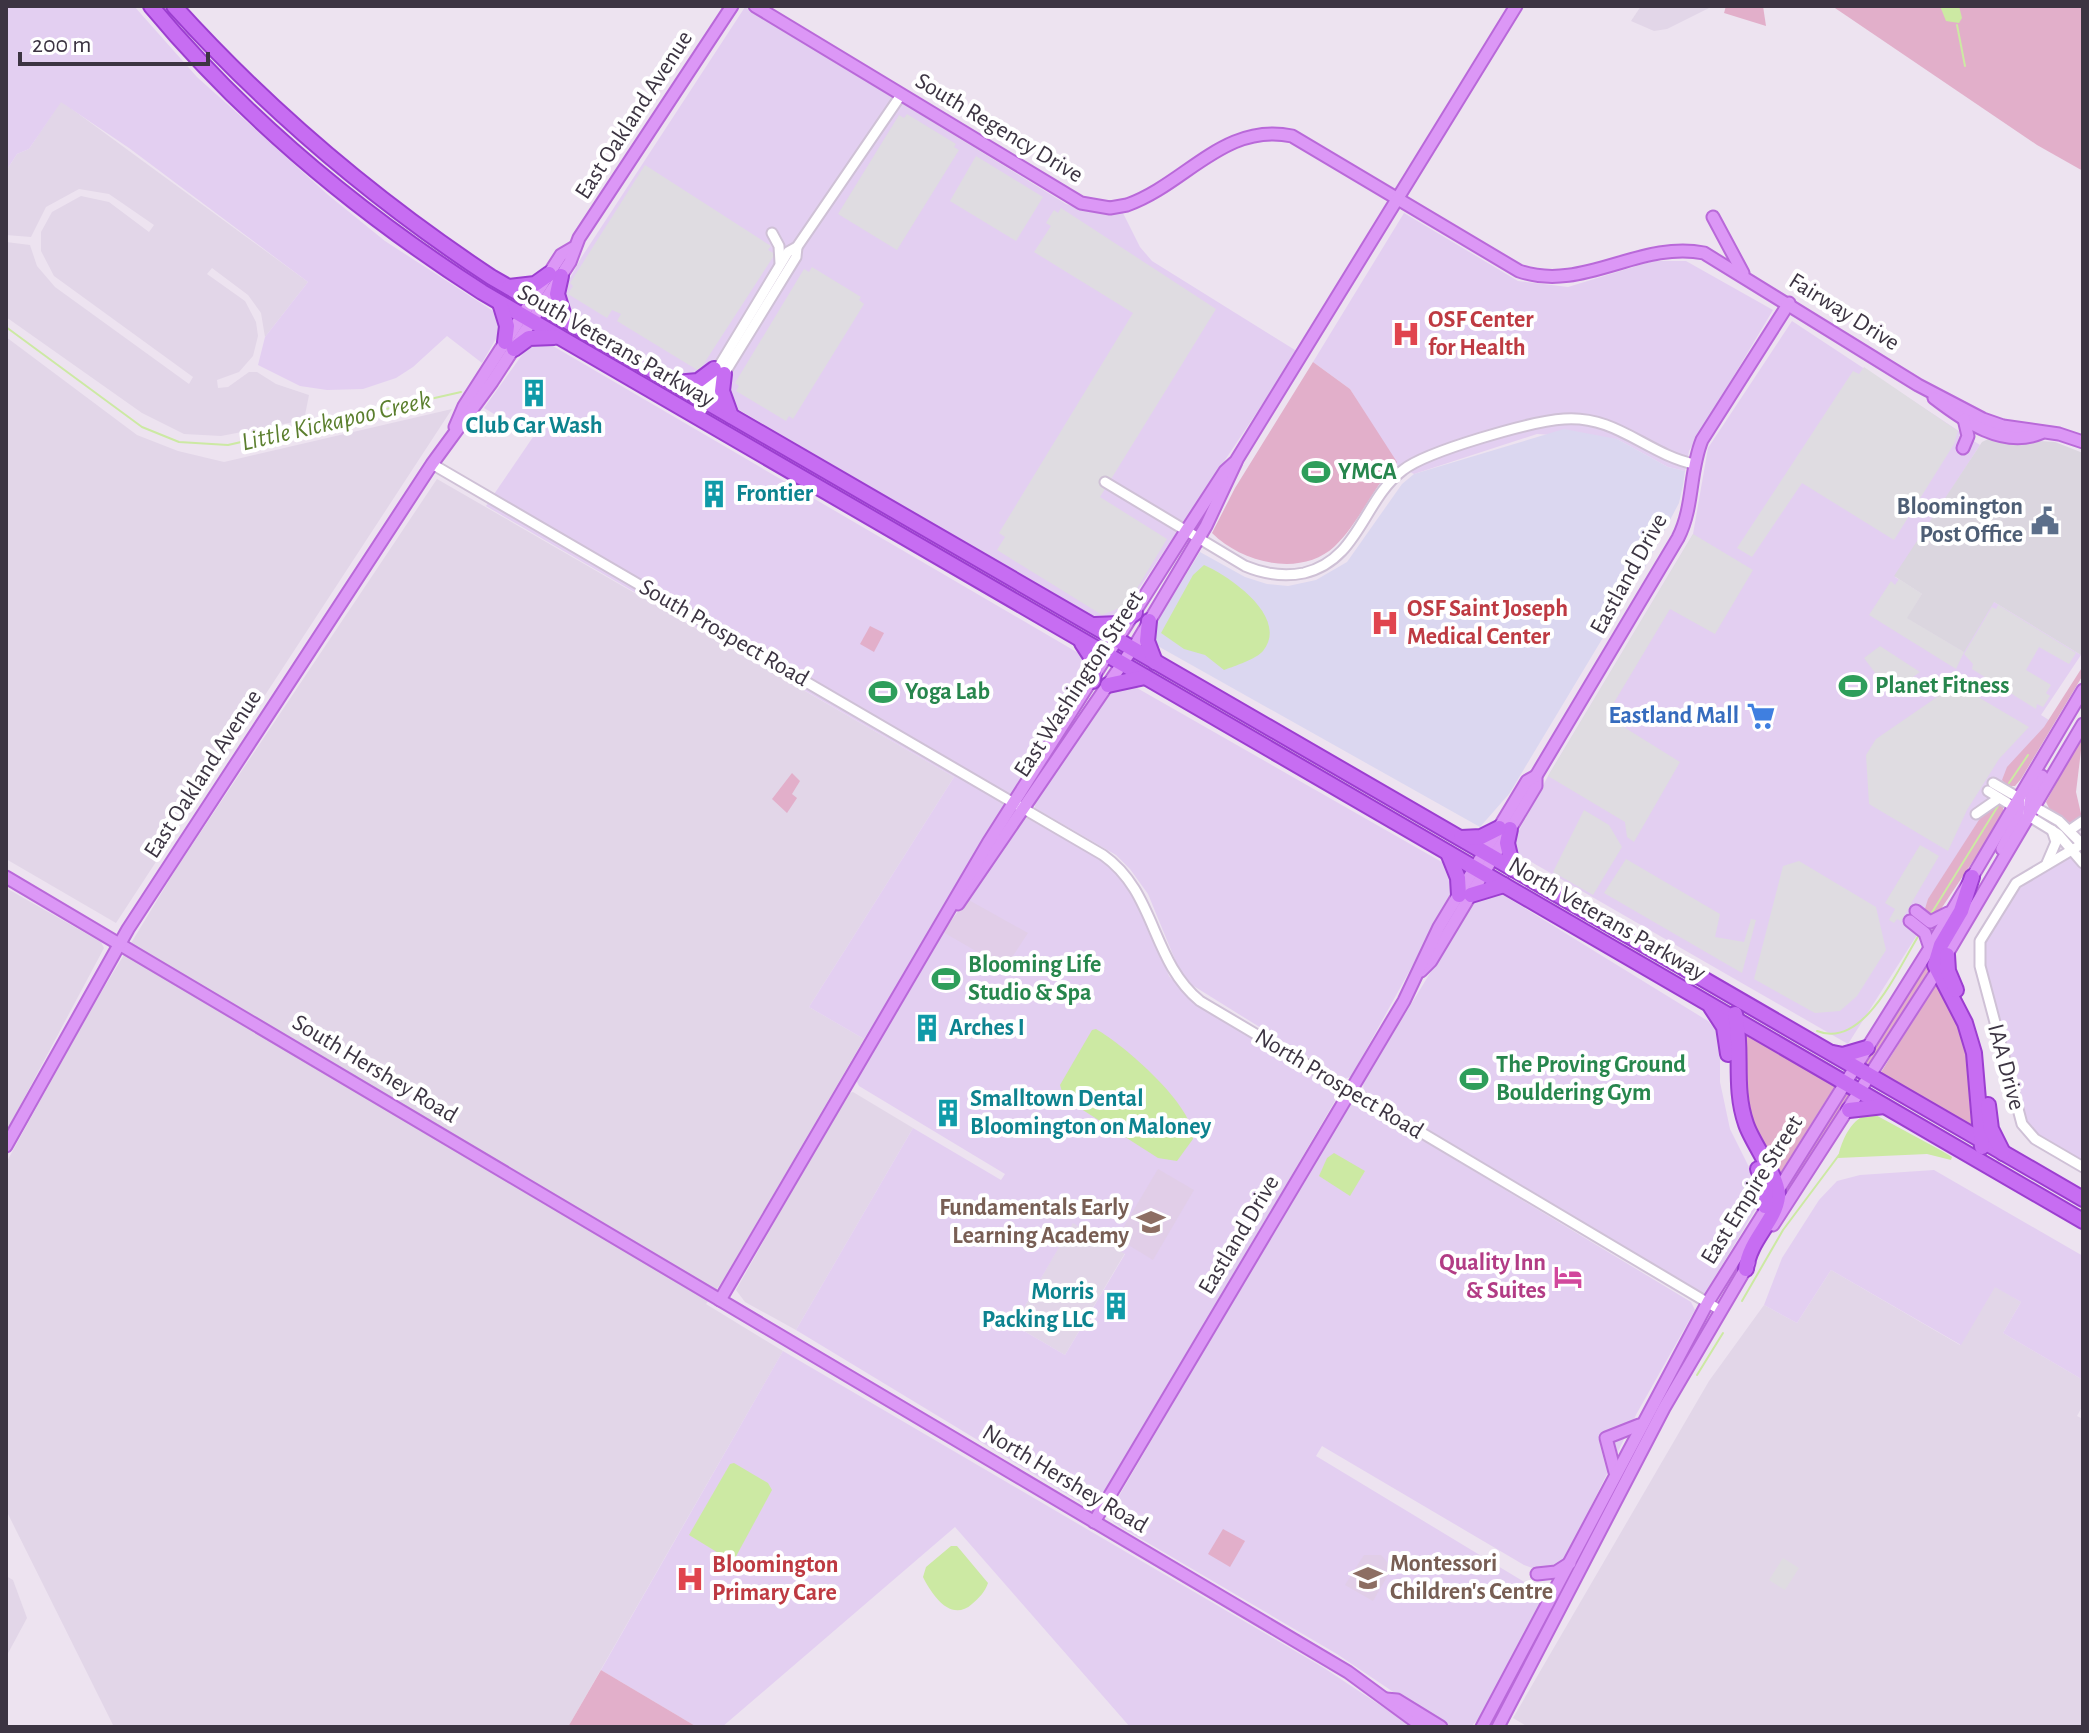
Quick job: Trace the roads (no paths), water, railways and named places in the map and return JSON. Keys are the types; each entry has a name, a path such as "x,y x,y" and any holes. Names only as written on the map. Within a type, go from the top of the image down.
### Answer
{"highway":[{"name":"South Veterans Parkway","path":"151,6 241,103 301,158 399,236 556,337 1116,660"},
{"name":"South Veterans Parkway","path":"174,6 268,105 343,170 410,222 537,304 1132,649"},
{"path":"509,287 535,284 555,275 565,320"},
{"path":"500,303 509,346 529,338 556,337"},
{"path":"672,382 698,381 719,372 731,416"},
{"path":"1089,624 1119,624 1135,613"},
{"path":"1149,621 1147,641 1155,663"},
{"path":"1079,639 1094,661 1100,683 1145,677"},
{"name":"North Veterans Parkway","path":"1132,649 2083,1199"},
{"name":"North Veterans Parkway","path":"1116,660 2083,1221"},
{"path":"1459,838 1481,837 1504,829 1513,869"},
{"path":"1447,852 1465,895 1504,885"},
{"path":"1972,877 1961,911 1937,954 1937,971 1965,1023 1974,1053 1980,1139 1995,1170"},
{"path":"1947,955 1950,978 1980,1039 1987,1072 1990,1126 2003,1153"},
{"path":"1721,989 1733,1007 1736,1020 1740,1107 1752,1140 1777,1187 1776,1204 1748,1251 1746,1269"},
{"path":"1708,1003 1726,1035 1730,1101 1740,1134 1766,1188 1765,1206"},
{"path":"1830,1052 1843,1055 1867,1048"},
{"path":"1849,1110 1885,1106"}],"main road":[{"name":"East Oakland Avenue","path":"6,1146 120,942 432,464 473,411 509,346 555,275 561,255 573,248 732,6"},
{"name":"South Regency Drive","path":"755,6 1053,189 1090,205 1110,208 1137,201 1234,140 1270,133 1303,140 1509,266 1531,275 1561,278 1675,249 1704,253 1745,277"},
{"name":"East Washington Street","path":"1116,660 1118,641 1135,613 1225,471 1236,461 1516,6"},
{"path":"1713,217 1745,277"},
{"name":"Fairway Drive","path":"1745,277 1918,385 1964,419 2008,437 2028,438 2043,432"},
{"name":"Eastland Drive","path":"1094,1522 1420,971 1431,961 1527,781 1536,776 1678,538 1690,502 1694,464 1710,425 1789,303"},
{"name":"Fairway Drive","path":"1918,385 1995,424 2083,442"},
{"path":"1963,448 1968,436 1964,419"},
{"name":"East Washington Street","path":"720,1300 942,922 970,888 1020,805 1116,660 1132,649 1199,538 1233,475 1236,461"},
{"name":"East Empire Street","path":"1498,1727 1664,1408 1720,1310 1871,1077 1981,898 2083,690"},
{"path":"2024,807 2083,701"},
{"name":"East Empire Street","path":"1482,1725 1571,1563 1640,1425 1765,1206 1846,1083 1972,877 2083,724"},
{"name":"South Hershey Road","path":"6,877 720,1300"},
{"path":"1930,948 1925,933 1913,916 1932,922 1957,904"},
{"name":"North Hershey Road","path":"720,1300 1348,1672 1423,1727"},
{"path":"1616,1472 1606,1438 1640,1425"},
{"path":"1537,1574 1556,1572 1571,1563"},
{"name":"North Hershey Road","path":"1386,1699 1397,1700 1441,1727"}],"street":[{"path":"693,416 788,252 797,247 901,95"},
{"path":"772,233 780,248 780,266"},
{"path":"719,372 781,284 796,257 797,247"},
{"path":"761,297 781,284"},
{"path":"1105,482 1258,571 1280,575 1308,572 1342,553 1386,487 1411,464 1559,419 1608,424 1669,457 1694,464"},
{"name":"South Prospect Road","path":"432,464 1020,805"},
{"path":"2079,847 2024,807 1999,798 1990,787 2070,830 2079,847 2083,863"},
{"path":"1976,814 1999,798"},
{"name":"North Prospect Road","path":"1020,805 1103,855 1126,874 1140,894 1172,970 1193,995 1720,1310"},
{"path":"2070,830 2083,821"},
{"path":"2047,863 2056,842 2052,830"},
{"path":"2047,863 2079,847"},
{"name":"IAA Drive","path":"2047,863 2027,874 2011,889 1982,936 1980,966 2018,1115 2035,1139 2083,1167"}],"waterway":[{"path":"1957,25 1965,66"},
{"name":"Little Kickapoo Creek","path":"6,327 142,427 179,442 228,445 461,392"},
{"path":"2009,783 2028,755"},
{"path":"1931,914 1998,806"},
{"path":"1817,1031 1834,1034 1850,1029 1864,1018 1890,985 1919,935"},
{"path":"1742,1301 1783,1230 1839,1155"},
{"path":"1697,1375 1723,1333"}],"place":[{"name":"OSF Center for Health","path":"1406,334"},
{"name":"Club Car Wash","path":"534,393"},
{"name":"YMCA","path":"1316,472"},
{"name":"Frontier","path":"714,494"},
{"name":"Bloomington Post Office","path":"2045,521"},
{"name":"OSF Saint Joseph Medical Center","path":"1385,623"},
{"name":"Planet Fitness","path":"1853,686"},
{"name":"Yoga Lab","path":"883,692"},
{"name":"Eastland Mall","path":"1761,716"},
{"name":"Blooming Life Studio & Spa","path":"946,979"},
{"name":"Arches I","path":"927,1028"},
{"name":"The Proving Ground Bouldering Gym","path":"1474,1079"},
{"name":"Smalltown Dental Bloomington on Maloney","path":"948,1113"},
{"name":"Fundamentals Early Learning Academy","path":"1151,1222"},
{"name":"Quality Inn & Suites","path":"1568,1277"},
{"name":"Morris Packing LLC","path":"1116,1306"},
{"name":"Montessori Children's Centre","path":"1368,1578"},
{"name":"Bloomington Primary Care","path":"690,1579"}]}
